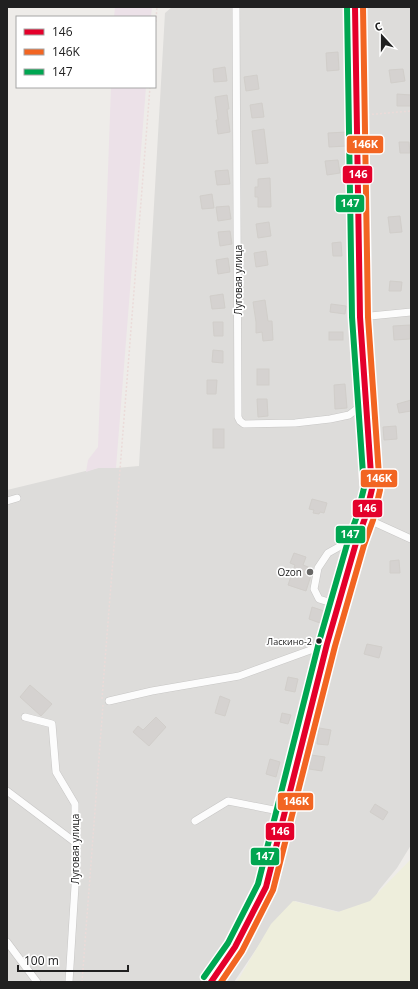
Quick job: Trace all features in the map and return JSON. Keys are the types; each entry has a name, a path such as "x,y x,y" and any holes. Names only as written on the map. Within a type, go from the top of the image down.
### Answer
{"street":[{"name":"Луговая улица","path":"236,7 238,417 244,424 316,421 348,415 366,402"},
{"path":"211,982 235,947 266,887 327,644 372,490 360,317 355,7"},
{"path":"360,317 411,312"},
{"path":"7,501 17,498"},
{"path":"365,518 411,539"},
{"path":"338,605 319,599 314,588 318,568 328,552 344,544 356,543"},
{"path":"106,700 239,676 327,644"},
{"name":"Луговая улица","path":"25,717 52,724 56,772 75,804 76,886 69,982"},
{"path":"7,791 76,843"},
{"path":"195,821 228,801 284,812"},
{"path":"7,942 38,982"}],"path":[{"path":"156,18 157,7"},
{"path":"82,982 103,704 106,700 150,88"},
{"path":"356,116 411,111"}],"shaded area":[{"path":"115,7 152,7 151,16 114,16"},
{"path":"172,7 411,7 411,845 397,868 379,890 373,901 340,912 295,901 274,923 234,982 7,982 7,490 98,468 139,466 165,13"},
{"path":"111,88 146,88 116,468 98,468 86,472 88,460 98,447"}],"green space":[{"path":"411,859 411,982 237,982 271,924 293,901 338,912 370,901"}],"building":[{"path":"338,52 339,70 327,71 326,53"},
{"path":"225,67 227,81 214,82 213,69"},
{"path":"403,69 405,81 391,83 389,70"},
{"path":"257,75 259,89 246,91 244,77"},
{"path":"397,94 411,95 411,106 397,106"},
{"path":"227,95 230,132 218,134 215,97"},
{"path":"262,103 264,117 252,118 250,105"},
{"path":"264,129 268,163 256,164 252,131"},
{"path":"347,132 347,146 329,147 328,133"},
{"path":"399,142 409,142 410,153 400,153"},
{"path":"338,160 340,173 327,175 325,161"},
{"path":"228,170 230,184 217,185 215,171"},
{"path":"270,178 271,207 258,207 258,197 255,197 255,187 258,187 258,179"},
{"path":"212,194 214,208 202,209 200,196"},
{"path":"229,206 231,219 218,221 216,207"},
{"path":"400,216 402,232 390,233 388,217"},
{"path":"269,222 271,236 258,238 256,224"},
{"path":"230,231 232,244 220,246 218,232"},
{"path":"341,242 342,256 333,256 332,243"},
{"path":"266,251 268,265 256,267 254,253"},
{"path":"228,258 230,272 218,274 216,260"},
{"path":"390,281 402,282 401,291 389,291"},
{"path":"223,294 225,308 212,309 210,296"},
{"path":"265,300 268,321 272,321 273,340 263,341 262,332 256,333 253,302"},
{"path":"331,304 346,306 345,314 330,312"},
{"path":"213,322 223,322 223,336 214,336"},
{"path":"410,325 410,339 394,340 393,326"},
{"path":"329,332 343,332 343,340 329,340"},
{"path":"213,350 223,351 223,363 212,362"},
{"path":"257,369 269,369 269,385 257,385"},
{"path":"207,380 217,380 216,394 207,394"},
{"path":"345,384 347,408 335,409 334,385"},
{"path":"257,399 267,399 268,416 258,417"},
{"path":"411,400 411,411 399,413 397,404"},
{"path":"396,426 397,439 384,440 383,427"},
{"path":"213,429 224,429 224,448 213,448"},
{"path":"312,499 327,503 324,513 313,513 314,510 309,509"},
{"path":"294,553 306,557 303,565 313,569 306,591 288,585 295,565 290,563"},
{"path":"399,560 400,573 390,573 390,561"},
{"path":"312,607 324,611 320,623 309,619"},
{"path":"367,644 382,647 379,658 364,654"},
{"path":"288,677 298,679 295,692 285,690"},
{"path":"30,685 52,704 41,716 20,697"},
{"path":"220,696 230,700 225,716 215,713"},
{"path":"282,713 291,715 288,724 280,722"},
{"path":"156,717 166,727 149,746 133,732 138,726 143,730"},
{"path":"319,728 331,730 328,745 317,744"},
{"path":"311,755 325,757 322,771 309,769"},
{"path":"270,759 280,762 276,777 266,774"},
{"path":"375,804 388,812 383,820 370,812"}],"transit line":[{"name":"147","path":"204,977 228,943 258,884 319,642 364,488 352,317 347,7"},
{"name":"146","path":"211,982 235,947 266,887 327,644 356,543 365,518 372,489 360,317 355,7"},
{"name":"146K","path":"221,982 242,951 273,890 335,646 364,545 373,520 380,490 368,317 363,7"}],"place":[{"name":"Ozon","path":"310,572"},
{"name":"Ласкино-2","path":"319,641"}]}
